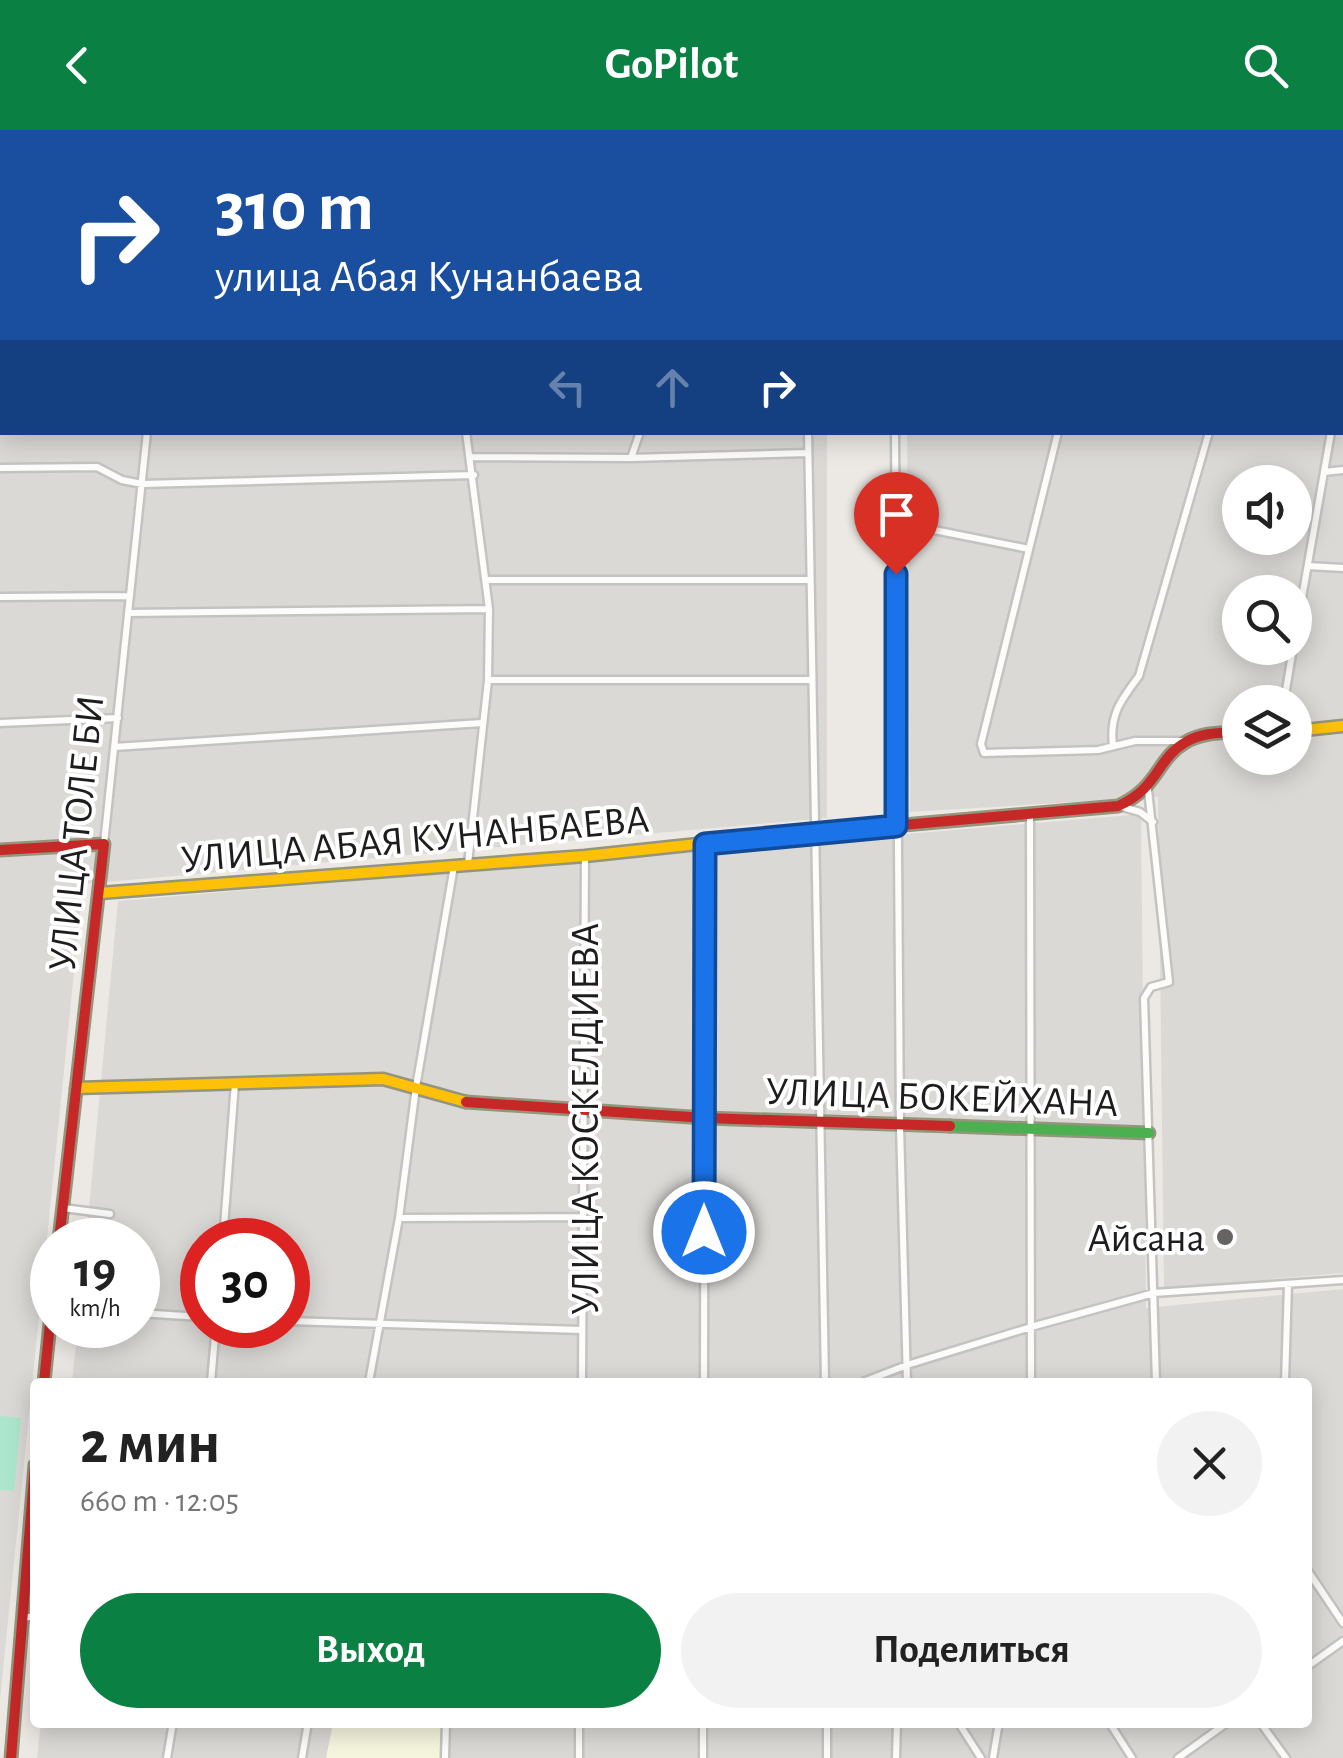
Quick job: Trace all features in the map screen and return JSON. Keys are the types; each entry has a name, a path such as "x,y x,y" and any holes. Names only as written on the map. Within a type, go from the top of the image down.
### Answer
{"street":[{"name":"УЛИЦА ТОЛЕ БИ","path":"62,1218 147,435"},
{"path":"467,435 490,608 488,680 468,864"},
{"path":"630,458 639,435"},
{"path":"808,435 825,1378"},
{"path":"895,435 896,826 907,1378"},
{"path":"1057,435 981,744 984,753 1098,750 1135,741 1182,741 1222,733"},
{"path":"1113,746 1110,728 1115,708 1139,676 1208,435"},
{"path":"1306,575 1330,435"},
{"path":"471,457 808,453"},
{"path":"0,468 97,467 122,480 142,484 474,475"},
{"path":"1324,472 1343,470"},
{"path":"896,538 928,528 1029,549"},
{"path":"1308,566 1343,568"},
{"path":"486,580 810,580"},
{"path":"0,597 130,596"},
{"path":"128,613 490,608"},
{"path":"488,680 811,680"},
{"path":"0,723 118,718"},
{"path":"114,747 482,723"},
{"path":"1312,730 1343,726"},
{"path":"1156,1378 1144,998 1151,988 1169,982 1148,790 1170,751 1182,741"},
{"name":"УЛИЦА АБАЯ КУНАНБАЕВА","path":"100,893 585,856 1030,815 1118,806 1133,802 1148,790"},
{"path":"1118,806 1140,812 1153,822"},
{"path":"1030,815 1031,1378"},
{"path":"0,850 104,844"},
{"path":"704,1378 705,844"},
{"name":"УЛИЦА КОСКЕЛДИЕВА","path":"582,1378 585,856"},
{"path":"369,1378 399,1218 416,1087 454,865"},
{"name":"УЛИЦА БОКЕЙХАНА","path":"76,1088 383,1078 458,1101 705,1118 1149,1133"},
{"path":"225,1218 235,1082"},
{"path":"63,1208 110,1214"},
{"path":"399,1218 583,1216"},
{"path":"873,1378 1031,1327 1154,1294 1343,1280"},
{"path":"1286,1378 1288,1284"},
{"path":"310,1322 582,1330"},
{"path":"44,1378 48,1348"},
{"path":"212,1378 214,1348"},
{"path":"1312,1577 1343,1622"},
{"path":"11,1758 30,1592"},
{"path":"1312,1663 1343,1640"},
{"path":"167,1758 172,1728"},
{"path":"302,1758 307,1728"},
{"path":"444,1758 446,1728"},
{"path":"579,1728 579,1758"},
{"path":"703,1728 703,1758"},
{"path":"827,1728 827,1758"},
{"path":"896,1758 898,1728"},
{"path":"962,1728 981,1758"},
{"path":"993,1758 998,1728"},
{"path":"1113,1728 1132,1758"},
{"path":"1178,1758 1220,1728"},
{"path":"1264,1728 1286,1758"}],"shaded area":[{"path":"0,435 827,435 827,818 83,884 49,1218 30,1218 30,1348 36,1348 0,1700"},
{"path":"907,435 1343,435 1343,1273 1164,1288 1158,797 910,812"},
{"path":"1141,814 1146,1308 1343,1289 1343,1758 37,1758 40,1728 1312,1728 1312,1378 72,1378 76,1348 160,1348 160,1218 88,1218 118,901"},
{"path":"332,1728 442,1728 440,1758 326,1758"}],"green space":[{"path":"0,1416 21,1418 14,1491 0,1490"}],"traffic: fast":[{"path":"950,1126 1149,1133"}],"traffic: slow":[{"path":"1312,729 1343,726"},
{"path":"100,893 585,856 745,839"},
{"path":"76,1088 383,1079 466,1102"}],"traffic: jam":[{"path":"745,839 1118,806 1142,791 1168,757 1186,742 1222,734"},
{"path":"0,850 104,844 62,1218"},
{"path":"466,1102 705,1118 950,1126"},
{"path":"44,1378 47,1348"},
{"path":"11,1758 30,1526"}],"place":[{"name":"Айсана","path":"1225,1237"}],"route":[{"path":"704,1232 705,844 896,826 896,574"}]}
